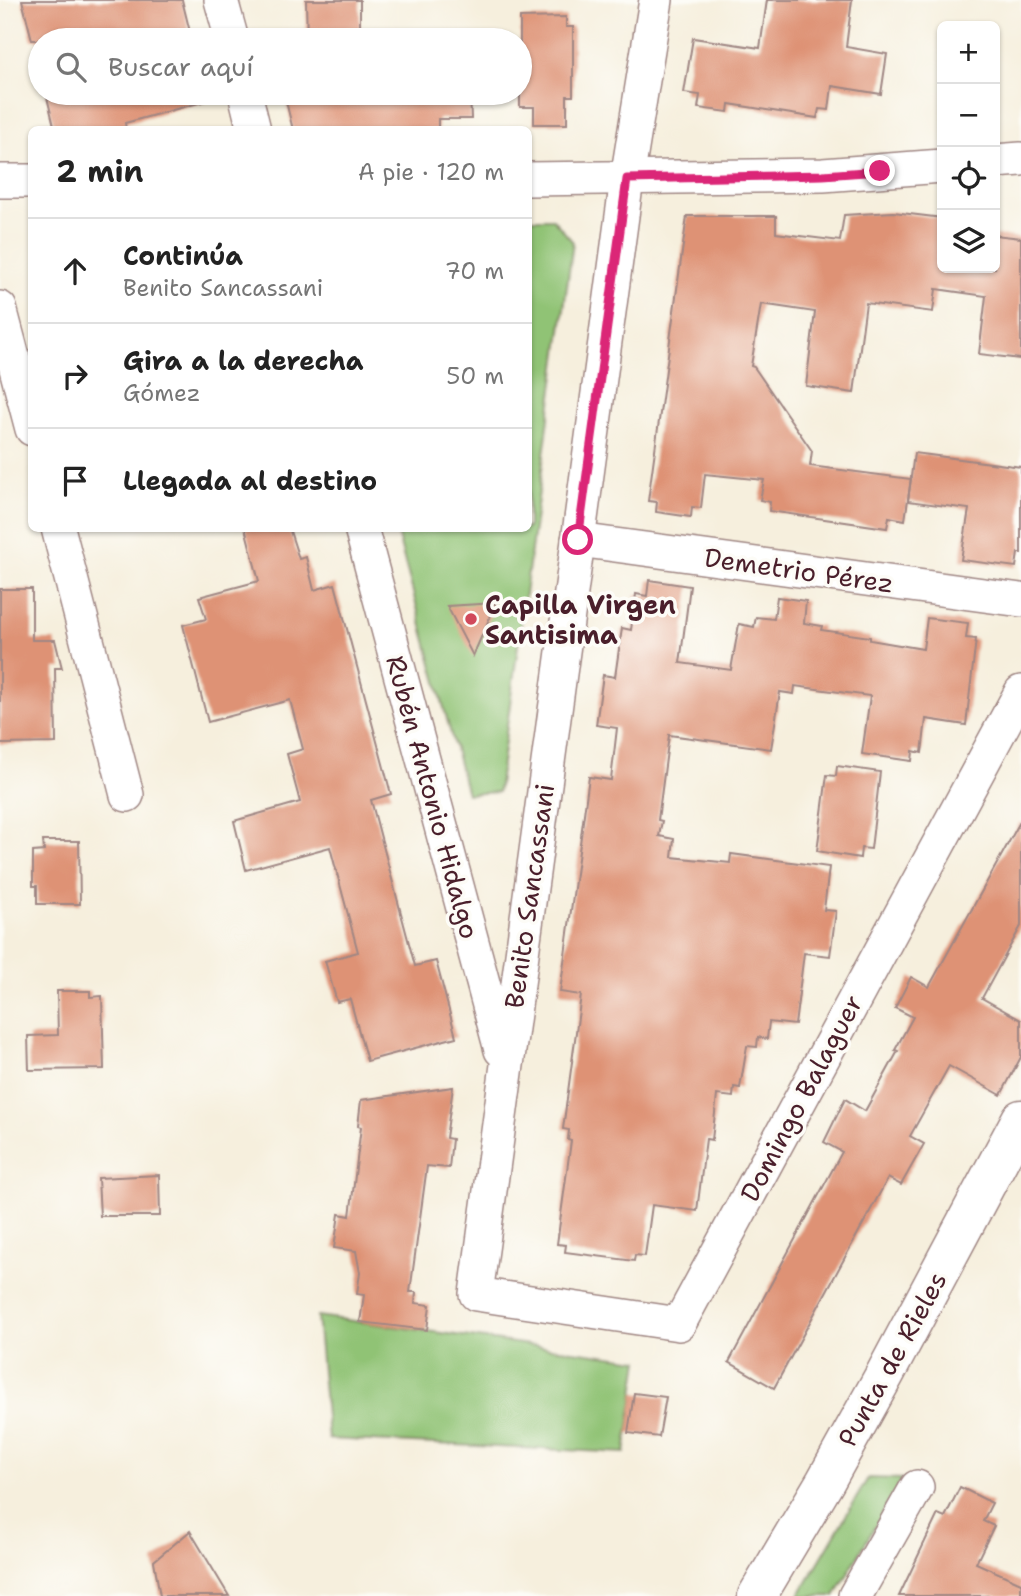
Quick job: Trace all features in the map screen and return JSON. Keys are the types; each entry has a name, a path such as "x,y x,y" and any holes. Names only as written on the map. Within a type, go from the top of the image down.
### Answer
{"street":[{"path":"221,0 229,28"},
{"name":"Benito Sancassani","path":"476,1294 627,179 656,0"},
{"path":"248,105 253,126"},
{"path":"1000,161 1021,159"},
{"path":"532,179 823,175 937,166"},
{"path":"0,181 28,181"},
{"path":"0,308 28,414"},
{"path":"59,532 127,795"},
{"name":"Rubén Antonio Hidalgo","path":"362,532 506,1066"},
{"name":"Demetrio Pérez","path":"578,540 1021,600"},
{"name":"Domingo Balaguer","path":"476,1294 679,1324 1021,692"},
{"name":"Punta de Rieles","path":"757,1596 885,1374 1021,1119"},
{"path":"855,1596 917,1487"}],"green space":[{"path":"532,219 553,219 573,242 498,792 467,794 397,532 532,532"},
{"path":"317,1316 639,1360 625,1453 328,1439"},
{"path":"868,1478 902,1479 835,1596 799,1596"}],"building":[{"path":"22,0 182,0 189,28 29,28"},
{"path":"306,0 360,0 360,28 307,28"},
{"path":"767,0 852,0 846,47 887,54 881,94 832,86 829,110 819,109 817,118 729,104 728,112 698,108 700,95 684,93 693,38 760,48"},
{"path":"566,17 566,27 573,27 573,96 567,96 567,124 534,124 534,107 520,107 532,105 532,28 520,28 520,18"},
{"path":"49,105 191,105 125,123 125,126 54,126"},
{"path":"287,105 470,105 471,119 438,119 438,126 292,126"},
{"path":"893,212 937,217 937,273 1000,273 1000,236 1021,238 1021,359 979,354 986,296 936,289 933,312 866,303 854,393 806,386 815,312 761,304 751,366 812,451 810,466 911,479 905,520 889,517 887,528 769,511 770,502 760,500 764,480 705,474 701,508 692,507 691,517 656,512 657,502 648,501 687,216 776,216 776,233 840,241 844,215"},
{"path":"914,453 1021,467 1021,553 1018,553 1016,567 961,560 969,509 908,501"},
{"path":"246,532 290,532 299,559 306,557 314,590 335,584 391,794 371,800 415,966 436,961 456,1037 367,1061 350,999 337,1002 325,961 358,952 330,847 246,870 234,821 300,802 287,754 303,749 290,700 208,722 183,625 206,619 199,597 259,581"},
{"path":"649,580 690,586 680,663 731,670 739,624 754,627 756,617 774,619 777,597 806,601 804,623 822,626 821,630 923,649 927,618 968,623 966,638 976,639 966,725 926,719 922,753 913,751 912,761 862,754 870,696 795,686 794,694 780,692 771,749 669,735 658,820 662,821 659,836 674,839 672,857 730,863 731,854 829,867 824,910 836,911 830,956 804,953 795,1025 769,1022 767,1039 758,1037 757,1047 747,1046 740,1088 734,1087 733,1097 717,1095 712,1140 706,1139 697,1211 652,1205 645,1256 635,1255 634,1261 565,1252 566,1245 557,1244 571,1141 568,1140 569,1130 563,1129 581,995 560,992 589,777 611,780 617,728 596,725 603,675 615,677 622,628 631,630 636,594 647,596"},
{"path":"0,589 32,589 32,640 55,640 62,668 55,668 56,743 0,744"},
{"name":"Capilla Virgen Santisima","path":"496,603 473,656 447,606"},
{"path":"837,766 880,772 871,849 861,848 860,858 817,851 827,775 836,776"},
{"path":"1021,820 1021,926 982,998 1021,1020 1021,1057 1001,1095 949,1066 910,1136 924,1144 901,1185 888,1178 774,1388 729,1362 842,1152 824,1142 845,1099 865,1111 898,1051 895,1050 913,1017 895,1008 911,977 929,987"},
{"path":"43,841 79,841 80,904 37,904 37,886 33,886 33,852 44,851"},
{"path":"57,991 90,991 90,997 102,996 104,1069 29,1070 28,1036 58,1035"},
{"path":"453,1087 446,1138 452,1139 449,1168 427,1166 410,1292 416,1292 415,1303 430,1305 427,1330 360,1322 364,1295 357,1294 360,1273 356,1251 334,1248 339,1214 350,1216 361,1127 358,1126 361,1100"},
{"path":"159,1175 160,1216 100,1216 98,1178"},
{"path":"634,1393 666,1397 659,1437 628,1433"},
{"path":"960,1487 992,1503 983,1521 994,1526 976,1563 1021,1583 1021,1596 899,1596 938,1514 945,1517"},
{"path":"190,1531 229,1596 160,1596 154,1561"}],"place":[{"name":"Capilla Virgen Santisima","path":"471,619"}],"route":[{"path":"578,540 627,179 823,175 880,171"}]}
